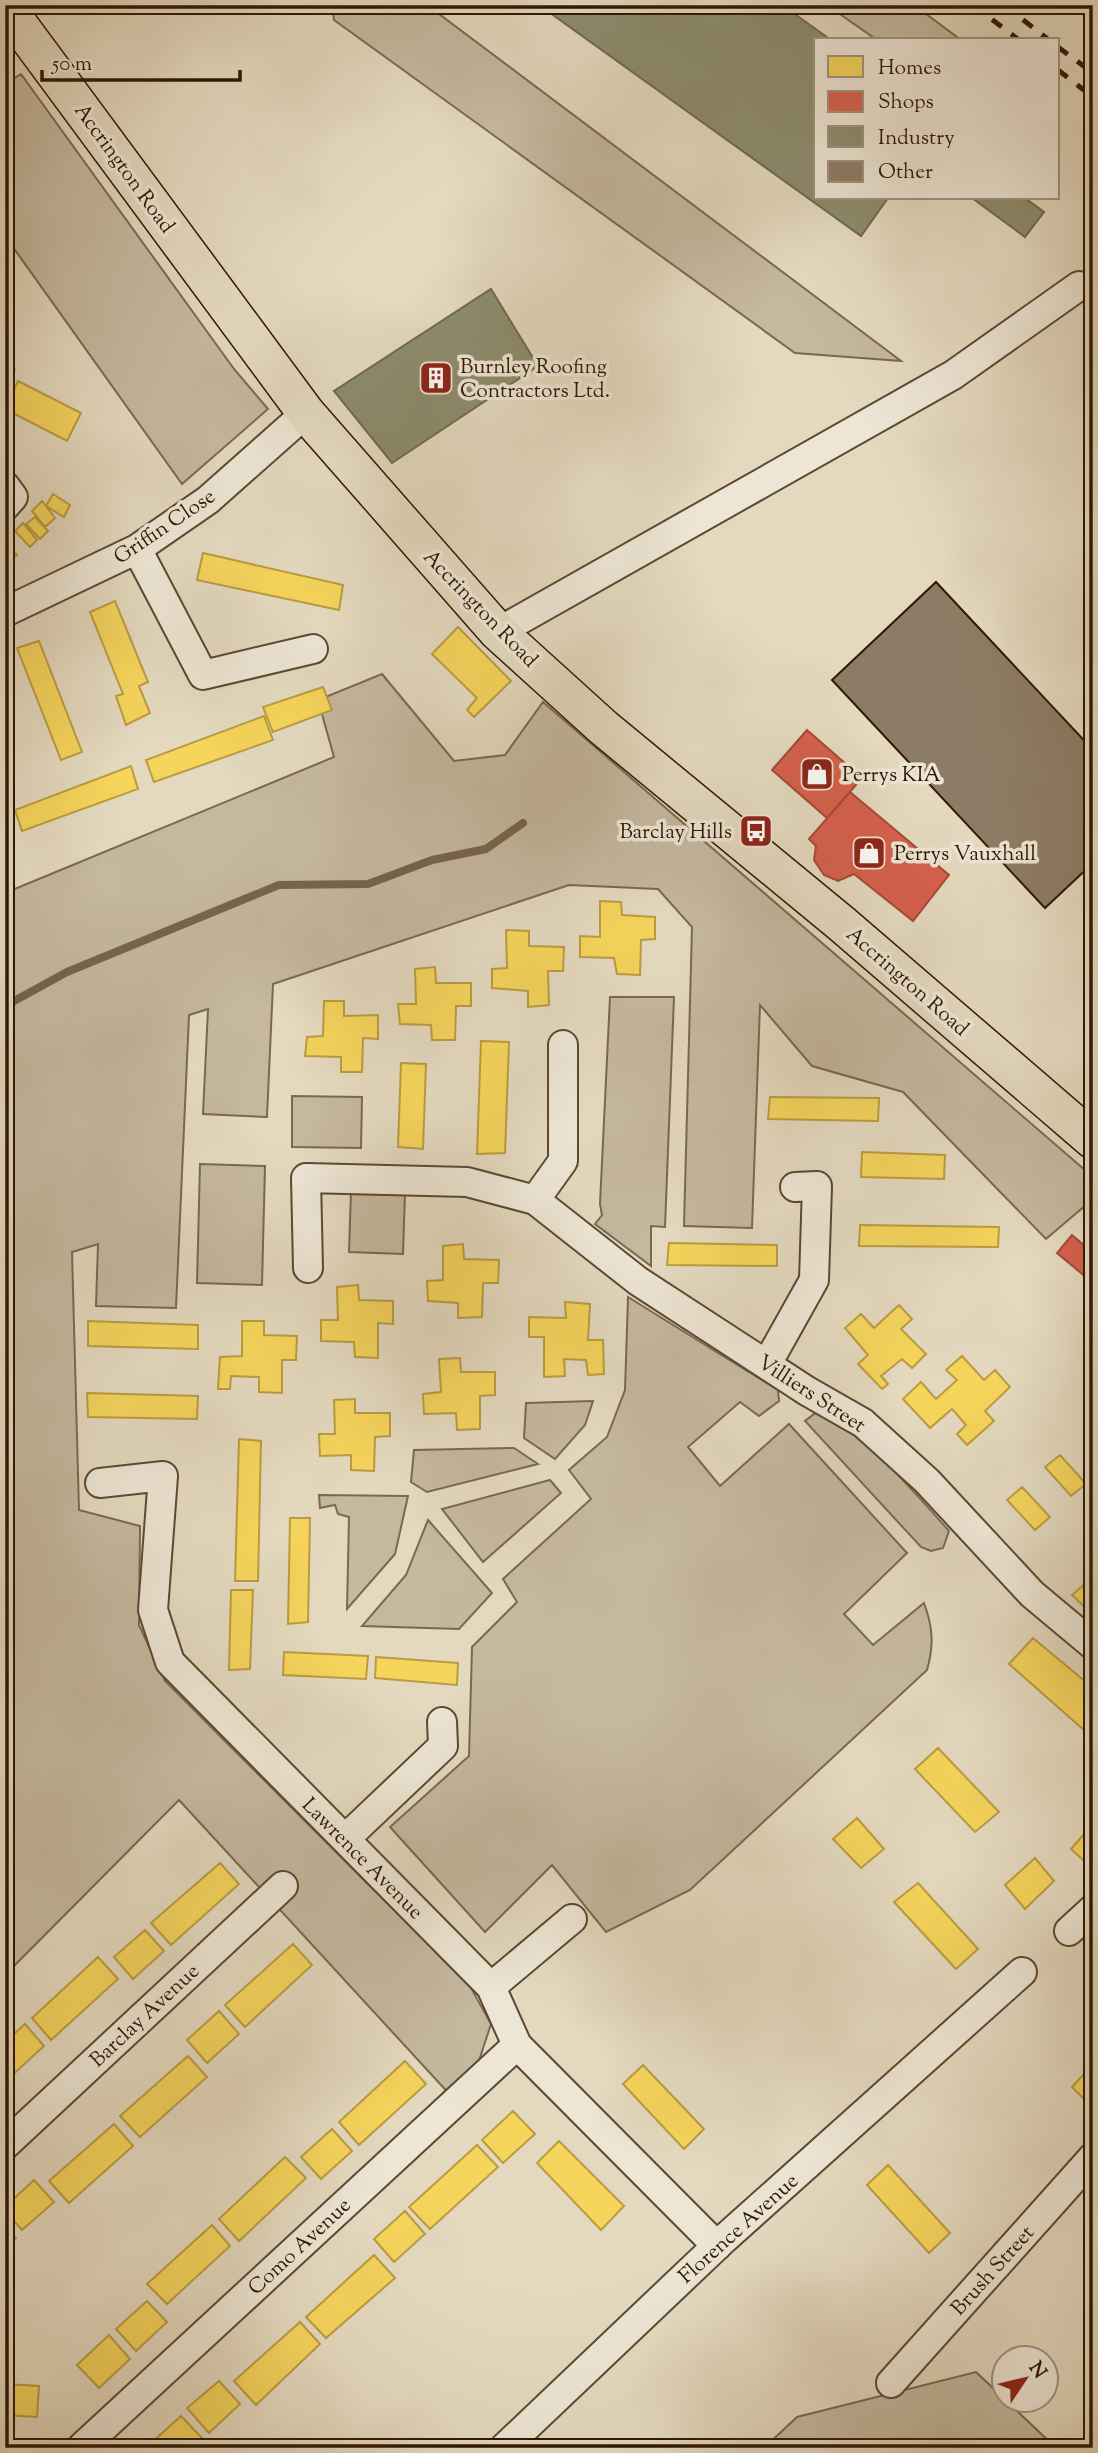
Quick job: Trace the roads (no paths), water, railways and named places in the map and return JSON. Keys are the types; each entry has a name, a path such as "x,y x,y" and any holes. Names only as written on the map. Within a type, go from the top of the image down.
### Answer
{"main road":[{"name":"Accrington Road","path":"5,6 306,413 498,632 604,728 842,924 1093,1140"}],"street":[{"path":"498,632 953,375 1079,286"},
{"name":"Griffin Close","path":"5,612 137,550 208,500 306,413"},
{"path":"137,550 203,675 313,649"},
{"path":"535,1200 563,1161 563,1045"},
{"name":"Villiers Street","path":"308,1268 306,1178 467,1182 535,1200 638,1281 863,1423 927,1482 1032,1594 1093,1645"},
{"path":"767,1364 814,1280 817,1186 795,1187"},
{"name":"Lawrence Avenue","path":"100,1483 163,1476 153,1610 170,1662 491,1987 517,2045 717,2246"},
{"path":"345,1839 443,1746 442,1722"},
{"name":"Barclay Avenue","path":"5,2145 283,1886"},
{"path":"1069,1931 1093,1909"},
{"path":"491,1987 572,1919"},
{"name":"Florence Avenue","path":"504,2448 717,2246 1022,1972"},
{"name":"Como Avenue","path":"81,2448 517,2045"},
{"name":"Brush Street","path":"891,2383 1093,2157"}],"waterway":[{"path":"5,1006 67,972 279,885 368,884 432,860 486,849 523,823"}],"railway":[{"path":"973,5 1016,38"},
{"path":"1004,5 1046,38"},
{"path":"1060,48 1093,73"},
{"path":"1060,72 1093,97"}],"place":[{"name":"Burnley Roofing Contractors Ltd.","path":"436,378"},
{"name":"Perrys KIA","path":"817,774"},
{"name":"Barclay Hills","path":"756,831"},
{"name":"Perrys Vauxhall","path":"869,853"}]}
